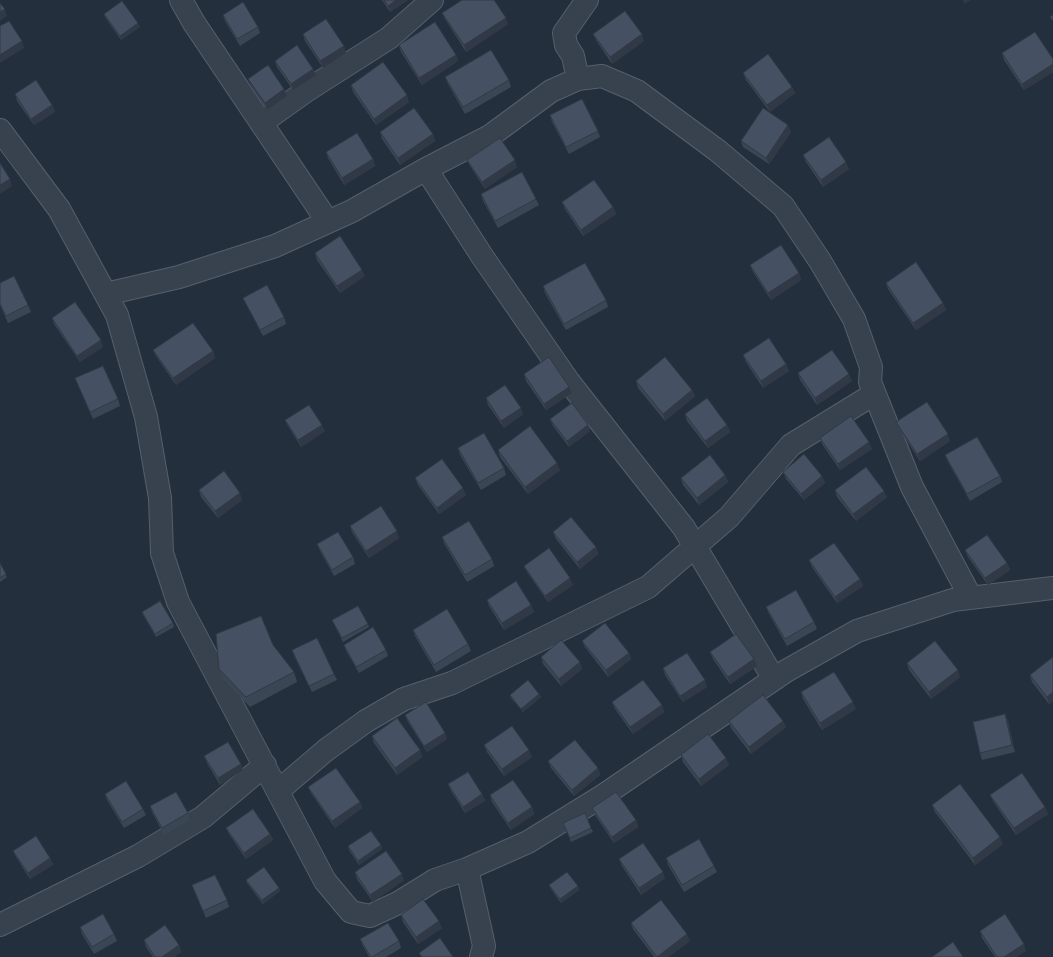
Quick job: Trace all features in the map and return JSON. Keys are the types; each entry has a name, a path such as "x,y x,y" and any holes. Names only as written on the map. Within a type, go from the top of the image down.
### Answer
{"street":[{"path":"181,0 194,23 328,222"},
{"path":"261,123 306,91 389,38 432,0"},
{"path":"578,79 573,56 566,45 564,33 588,0"},
{"path":"106,294 178,277 275,246 352,211 426,169 490,136 551,91 578,79 602,76 637,92 718,151 783,206 820,261 854,319 871,367 870,382 874,394 912,487 970,598"},
{"path":"0,130 59,209 117,314 146,416 160,498 162,553 178,602 325,881 350,912 370,916 398,903 435,880 467,869 528,842 604,795 774,679 857,632 953,600 1053,588"},
{"path":"426,169 482,256 569,382 684,528 774,679"},
{"path":"278,791 326,750 366,721 404,699 452,683 648,587 729,517 791,445 874,394"},
{"path":"0,925 138,856 203,817 264,765"},
{"path":"467,869 484,946 481,957"}],"building":[{"path":"384,0 396,0 388,6"},
{"path":"462,0 494,0 506,18 464,45 442,13"},
{"path":"122,1 138,23 120,36 104,14"},
{"path":"243,2 258,27 237,39 223,15"},
{"path":"0,3 5,9 0,12"},
{"path":"625,11 642,34 610,57 593,34"},
{"path":"326,19 344,46 320,61 303,34"},
{"path":"9,21 22,41 0,55 0,26"},
{"path":"435,22 456,55 419,78 399,45"},
{"path":"1035,32 1053,59 1053,64 1022,84 1002,53"},
{"path":"297,45 313,69 291,84 275,61"},
{"path":"491,50 509,80 463,107 445,77"},
{"path":"768,54 792,87 767,105 743,73"},
{"path":"383,62 407,95 374,119 351,85"},
{"path":"268,65 284,89 265,103 248,79"},
{"path":"36,80 52,105 31,119 15,94"},
{"path":"582,99 598,131 566,147 550,115"},
{"path":"414,108 433,134 398,158 380,132"},
{"path":"763,108 788,125 766,158 741,141"},
{"path":"357,133 373,159 342,178 326,152"},
{"path":"829,137 846,162 821,180 803,155"},
{"path":"500,138 515,160 482,182 467,160"},
{"path":"0,163 10,179 0,185"},
{"path":"522,172 536,199 495,221 481,194"},
{"path":"594,180 613,207 581,230 562,202"},
{"path":"340,236 362,270 337,286 315,253"},
{"path":"781,245 799,273 768,293 750,265"},
{"path":"916,262 943,303 913,323 886,283"},
{"path":"585,263 606,300 564,324 543,286"},
{"path":"14,276 28,305 6,316 0,304 0,283"},
{"path":"267,285 284,317 260,330 243,298"},
{"path":"75,302 101,340 77,356 52,318"},
{"path":"193,323 213,351 173,378 153,350"},
{"path":"769,338 786,364 761,381 743,355"},
{"path":"832,350 849,374 815,398 798,373"},
{"path":"549,357 569,387 544,404 524,374"},
{"path":"665,357 692,390 663,414 636,381"},
{"path":"103,366 118,399 90,412 75,378"},
{"path":"505,385 521,408 501,421 486,398"},
{"path":"707,398 727,425 705,441 685,414"},
{"path":"927,402 948,434 917,454 896,422"},
{"path":"572,403 588,425 567,441 550,419"},
{"path":"309,405 322,425 298,440 285,420"},
{"path":"851,416 869,442 838,464 820,438"},
{"path":"530,426 557,463 525,487 498,450"},
{"path":"484,433 504,468 478,483 458,448"},
{"path":"977,437 1000,476 967,494 945,455"},
{"path":"804,454 822,476 801,494 783,472"},
{"path":"710,455 725,475 697,498 681,478"},
{"path":"442,459 463,488 437,508 415,478"},
{"path":"866,467 884,491 853,514 835,490"},
{"path":"224,471 240,493 215,511 199,490"},
{"path":"381,506 397,531 366,551 350,526"},
{"path":"571,517 596,547 577,562 553,532"},
{"path":"469,521 492,559 465,575 442,537"},
{"path":"338,532 353,557 332,570 317,544"},
{"path":"987,535 1007,563 985,578 965,550"},
{"path":"834,543 860,579 835,597 809,560"},
{"path":"549,548 570,578 545,596 524,566"},
{"path":"0,563 6,574 0,578"},
{"path":"516,581 531,605 502,623 487,600"},
{"path":"796,590 814,622 785,639 766,607"},
{"path":"160,601 173,623 155,634 142,612"},
{"path":"358,606 368,624 342,638 332,620"},
{"path":"447,609 468,644 434,665 413,630"},
{"path":"261,616 273,645 294,672 246,697 219,669 216,634"},
{"path":"605,623 629,653 606,670 582,641"},
{"path":"373,627 386,650 356,667 344,645"},
{"path":"736,634 754,659 728,677 710,652"},
{"path":"317,638 334,674 309,686 292,650"},
{"path":"561,640 580,662 559,679 541,657"},
{"path":"935,641 958,670 929,692 907,663"},
{"path":"687,653 705,680 680,696 663,668"},
{"path":"1053,657 1053,692 1047,697 1030,675"},
{"path":"834,672 853,702 820,723 801,692"},
{"path":"528,680 539,694 521,709 510,695"},
{"path":"643,680 662,705 630,727 612,702"},
{"path":"763,695 783,721 749,747 729,721"},
{"path":"426,702 445,733 424,746 405,715"},
{"path":"1005,714 1012,745 980,753 973,722"},
{"path":"397,718 420,750 395,768 372,736"},
{"path":"512,726 529,750 502,769 484,745"},
{"path":"708,734 726,758 699,779 681,755"},
{"path":"575,740 598,768 572,790 548,761"},
{"path":"228,742 241,764 218,778 204,756"},
{"path":"336,768 360,802 332,821 308,787"},
{"path":"468,772 482,794 463,807 448,784"},
{"path":"1022,773 1045,807 1014,828 990,795"},
{"path":"513,780 532,807 508,823 490,795"},
{"path":"126,781 143,809 122,822 105,794"},
{"path":"960,784 1000,837 973,858 932,805"},
{"path":"176,792 188,813 162,828 150,806"},
{"path":"616,792 636,820 612,837 592,808"},
{"path":"253,809 270,834 244,853 226,828"},
{"path":"585,813 591,828 570,838 563,823"},
{"path":"371,831 381,845 358,861 348,846"},
{"path":"36,836 50,858 28,873 13,851"},
{"path":"699,839 714,866 682,885 666,858"},
{"path":"643,843 663,872 639,888 619,859"},
{"path":"386,851 402,874 370,895 355,872"},
{"path":"264,867 279,888 262,900 246,880"},
{"path":"567,872 578,886 560,899 549,885"},
{"path":"215,875 227,900 203,911 192,885"},
{"path":"423,899 439,921 416,937 401,915"},
{"path":"661,900 687,934 657,957 631,923"},
{"path":"103,914 114,934 92,947 80,927"},
{"path":"1005,914 1024,944 1004,957 997,957 980,931"},
{"path":"388,923 399,941 371,957 360,939"},
{"path":"165,925 179,945 162,957 155,957 144,940"},
{"path":"440,938 453,957 422,957 419,953"},
{"path":"953,942 963,957 932,957"}]}
